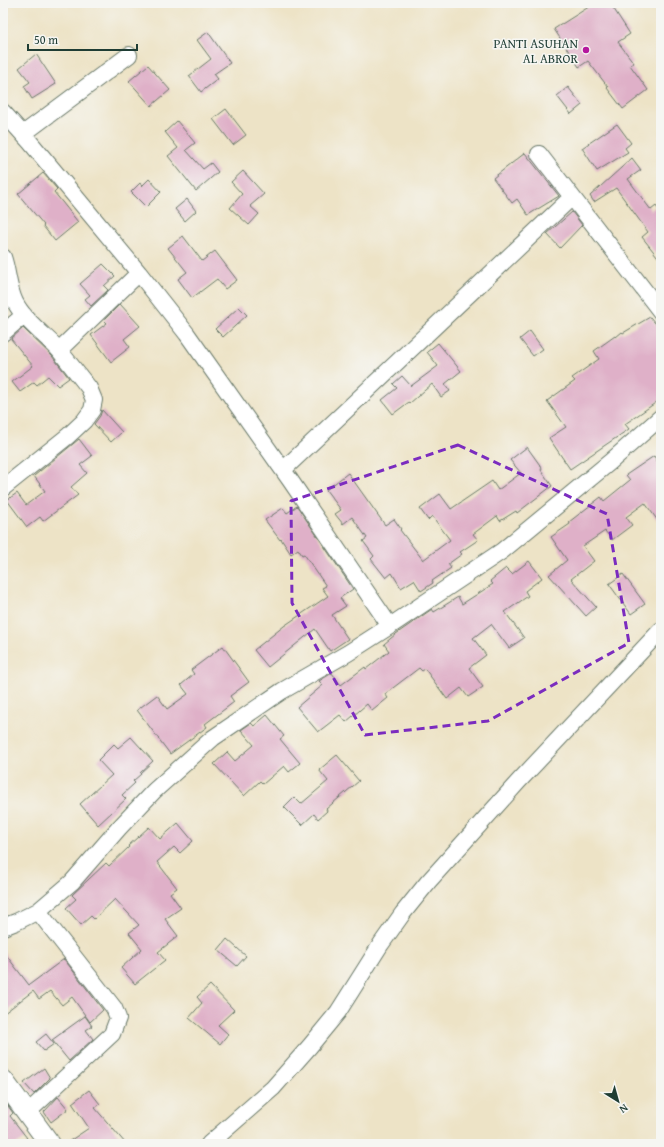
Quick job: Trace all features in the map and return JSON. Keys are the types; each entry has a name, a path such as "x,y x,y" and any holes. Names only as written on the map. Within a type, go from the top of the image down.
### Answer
{"street":[{"path":"23,134 129,55"},
{"path":"3,112 23,134 187,334 390,626"},
{"path":"539,154 661,312"},
{"path":"283,470 572,196"},
{"path":"3,257 9,284 15,301 24,315 59,350 90,388 94,400 92,410 84,421 68,436 3,488"},
{"path":"59,350 138,273"},
{"path":"3,333 24,315"},
{"path":"3,927 38,912 72,882 119,828 154,791 213,738 282,691 348,653 390,626 502,551 610,462 661,417"},
{"path":"209,1144 273,1088 310,1046 338,1012 381,944 428,882 518,782 661,630"},
{"path":"27,1113 112,1034 118,1018 114,1008 38,912"},
{"path":"3,1080 50,1144"}],"highlighted area":[{"path":"458,445 607,514 629,643 488,721 365,735 292,603 291,501"}],"building":[{"path":"595,3 610,3 630,34 618,42 634,63 630,65 648,90 623,109 588,61 579,67 554,29"},
{"path":"208,32 230,63 214,74 218,79 201,92 189,76 211,59 197,40"},
{"path":"36,54 56,84 32,99 24,86 30,82 19,68"},
{"path":"148,65 170,90 151,106 129,81"},
{"path":"568,87 582,105 571,114 557,96"},
{"path":"226,109 246,135 233,145 213,119"},
{"path":"177,121 195,143 186,150 203,169 211,163 218,172 196,191 168,156 178,148 165,132"},
{"path":"617,124 631,143 625,148 628,152 597,171 582,148"},
{"path":"525,153 559,196 528,215 517,199 512,203 493,178"},
{"path":"632,158 641,170 628,179 651,210 656,206 661,213 661,261 642,237 648,232 616,188 594,202 590,196"},
{"path":"243,171 264,194 250,206 259,214 249,225 230,208 242,194 231,182"},
{"path":"43,173 57,189 54,192 78,222 55,241 43,226 44,225 18,194"},
{"path":"149,179 161,192 146,207 131,192 140,183 142,186"},
{"path":"187,199 196,211 185,221 175,209"},
{"path":"572,212 582,225 560,248 547,234"},
{"path":"183,236 202,261 215,251 237,280 225,289 217,279 192,298 178,279 187,272 168,248"},
{"path":"103,264 115,276 104,286 108,290 91,306 85,299 90,295 80,284"},
{"path":"120,304 140,326 124,339 130,347 111,362 91,335 107,323 104,320"},
{"path":"239,307 247,315 223,337 215,329"},
{"path":"650,317 661,330 661,399 625,424 629,429 570,469 549,438 566,427 547,401 575,381 572,378 599,359 594,351 615,336 616,337 622,332 623,333"},
{"path":"23,328 52,356 69,378 58,386 48,376 37,385 34,382 20,392 12,382 33,366 11,339"},
{"path":"530,331 543,349 533,356 520,339"},
{"path":"438,343 461,371 445,384 450,391 441,397 432,384 410,403 409,402 393,414 382,400 397,388 393,384 402,376 411,386 438,366 427,352"},
{"path":"102,410 122,432 111,442 94,424 100,416"},
{"path":"79,439 92,456 80,465 87,473 71,487 78,495 43,521 40,517 27,527 7,500 17,493 26,505 45,491 34,476"},
{"path":"527,447 542,468 541,470 552,486 517,513 516,511 500,521 497,516 473,534 478,540 460,552 462,554 448,564 451,568 432,581 433,583 421,591 414,580 401,588 392,573 386,578 371,559 374,556 363,541 367,538 352,517 343,524 335,514 341,510 326,490 348,473 385,525 394,519 401,529 400,530 423,560 450,540 432,516 428,520 420,509 440,494 451,509 492,481 498,490 521,473 510,460"},
{"path":"654,456 661,467 661,525 645,503 626,517 632,525 612,540 605,531 583,546 594,561 571,579 596,607 586,616 549,575 567,560 551,537 570,524 569,522 601,497 604,501 630,480 626,475"},
{"path":"297,506 353,589 340,598 346,606 332,615 348,639 330,651 315,629 268,667 254,650 284,626 328,596 322,588 326,586 304,554 302,555 298,549 291,554 265,520 283,508 287,513"},
{"path":"529,561 542,578 525,591 528,596 505,612 524,638 509,648 491,624 473,638 486,655 469,668 483,687 468,697 461,688 447,699 425,669 422,671 419,668 385,694 388,698 372,711 367,704 346,722 340,715 318,732 297,707 323,685 319,681 332,673 341,685 365,667 366,669 389,651 384,644 432,609 434,612 458,597 462,604 493,584 490,581 506,568 512,574"},
{"path":"623,574 645,604 631,614 609,584"},
{"path":"223,646 249,682 230,696 234,702 205,724 207,727 170,754 137,710 157,695 167,709 188,694 181,685 194,674 191,670"},
{"path":"267,715 284,736 280,739 300,763 289,772 284,766 263,784 260,781 244,796 214,764 227,752 235,761 254,745 241,730 251,723 254,726"},
{"path":"131,737 153,761 133,781 135,783 122,795 126,799 98,825 80,804 112,775 98,760 114,744 118,748"},
{"path":"337,755 359,781 326,809 327,811 318,819 314,814 302,825 284,807 294,797 301,804 328,781 319,770"},
{"path":"178,823 193,841 180,853 174,847 157,862 177,888 170,893 181,908 165,919 178,936 158,952 165,960 135,984 121,968 142,949 129,933 139,925 115,899 94,919 91,916 81,925 66,908 76,899 72,895 106,863 109,866 149,827 160,839"},
{"path":"227,939 246,956 237,966 218,950"},
{"path":"3,951 29,985 64,959 103,1010 90,1022 72,997 62,1005 50,991 39,999 33,991 3,1014"},
{"path":"210,985 234,1010 218,1025 228,1034 220,1044 189,1018 202,1003 197,997"},
{"path":"85,1016 92,1026 86,1030 93,1039 69,1061 52,1040"},
{"path":"46,1034 54,1044 44,1051 36,1042"},
{"path":"44,1068 50,1078 34,1094 24,1083"},
{"path":"89,1090 100,1104 95,1108 126,1144 65,1144 89,1128 72,1103"},
{"path":"58,1097 68,1109 51,1122 44,1112"},
{"path":"3,1099 13,1113 10,1116 27,1138 18,1144 3,1144"}],"place":[{"name":"PANTI ASUHAN AL ABROR","path":"586,50"}]}
